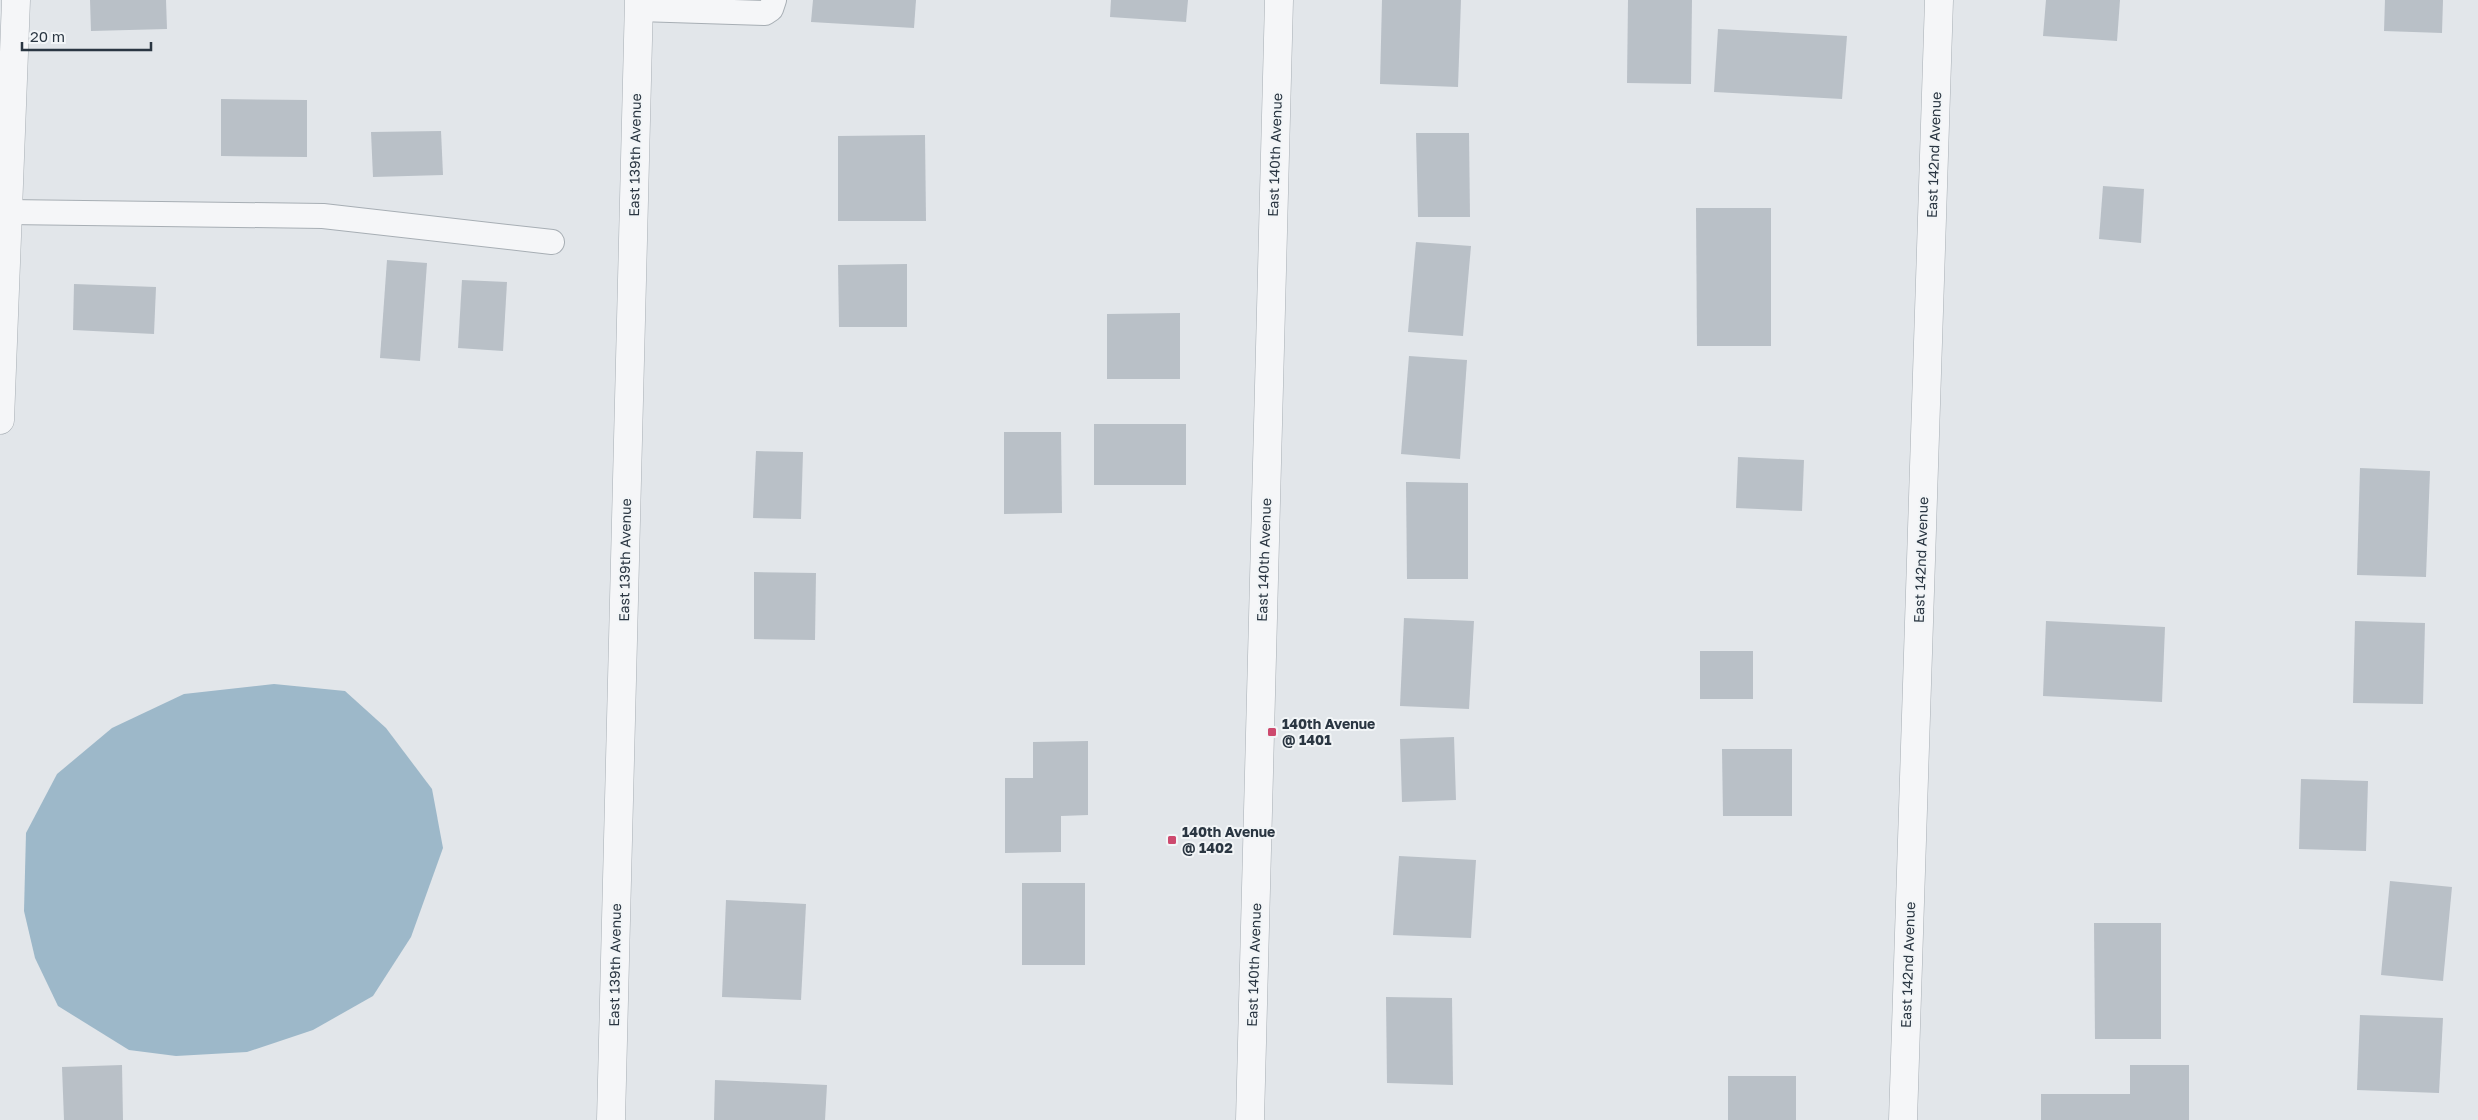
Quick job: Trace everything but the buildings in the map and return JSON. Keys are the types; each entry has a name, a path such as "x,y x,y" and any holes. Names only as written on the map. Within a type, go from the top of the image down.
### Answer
{"street":[{"path":"0,420 16,0"},
{"name":"East 140th Avenue","path":"1250,1120 1279,0"},
{"name":"East 142nd Avenue","path":"1903,1120 1939,0"},
{"name":"East 139th Avenue","path":"611,1120 639,4"}],"lane":[{"path":"639,4 764,13 771,9 774,0"},
{"path":"8,212 323,216 552,242"}],"water":[{"path":"274,684 345,691 386,728 432,789 443,848 411,937 373,996 313,1030 247,1052 176,1056 129,1050 58,1006 35,958 24,911 26,833 57,774 112,728 184,694"}],"place":[{"name":"140th Avenue @ 1401","path":"1272,732"},
{"name":"140th Avenue @ 1402","path":"1172,840"}]}
